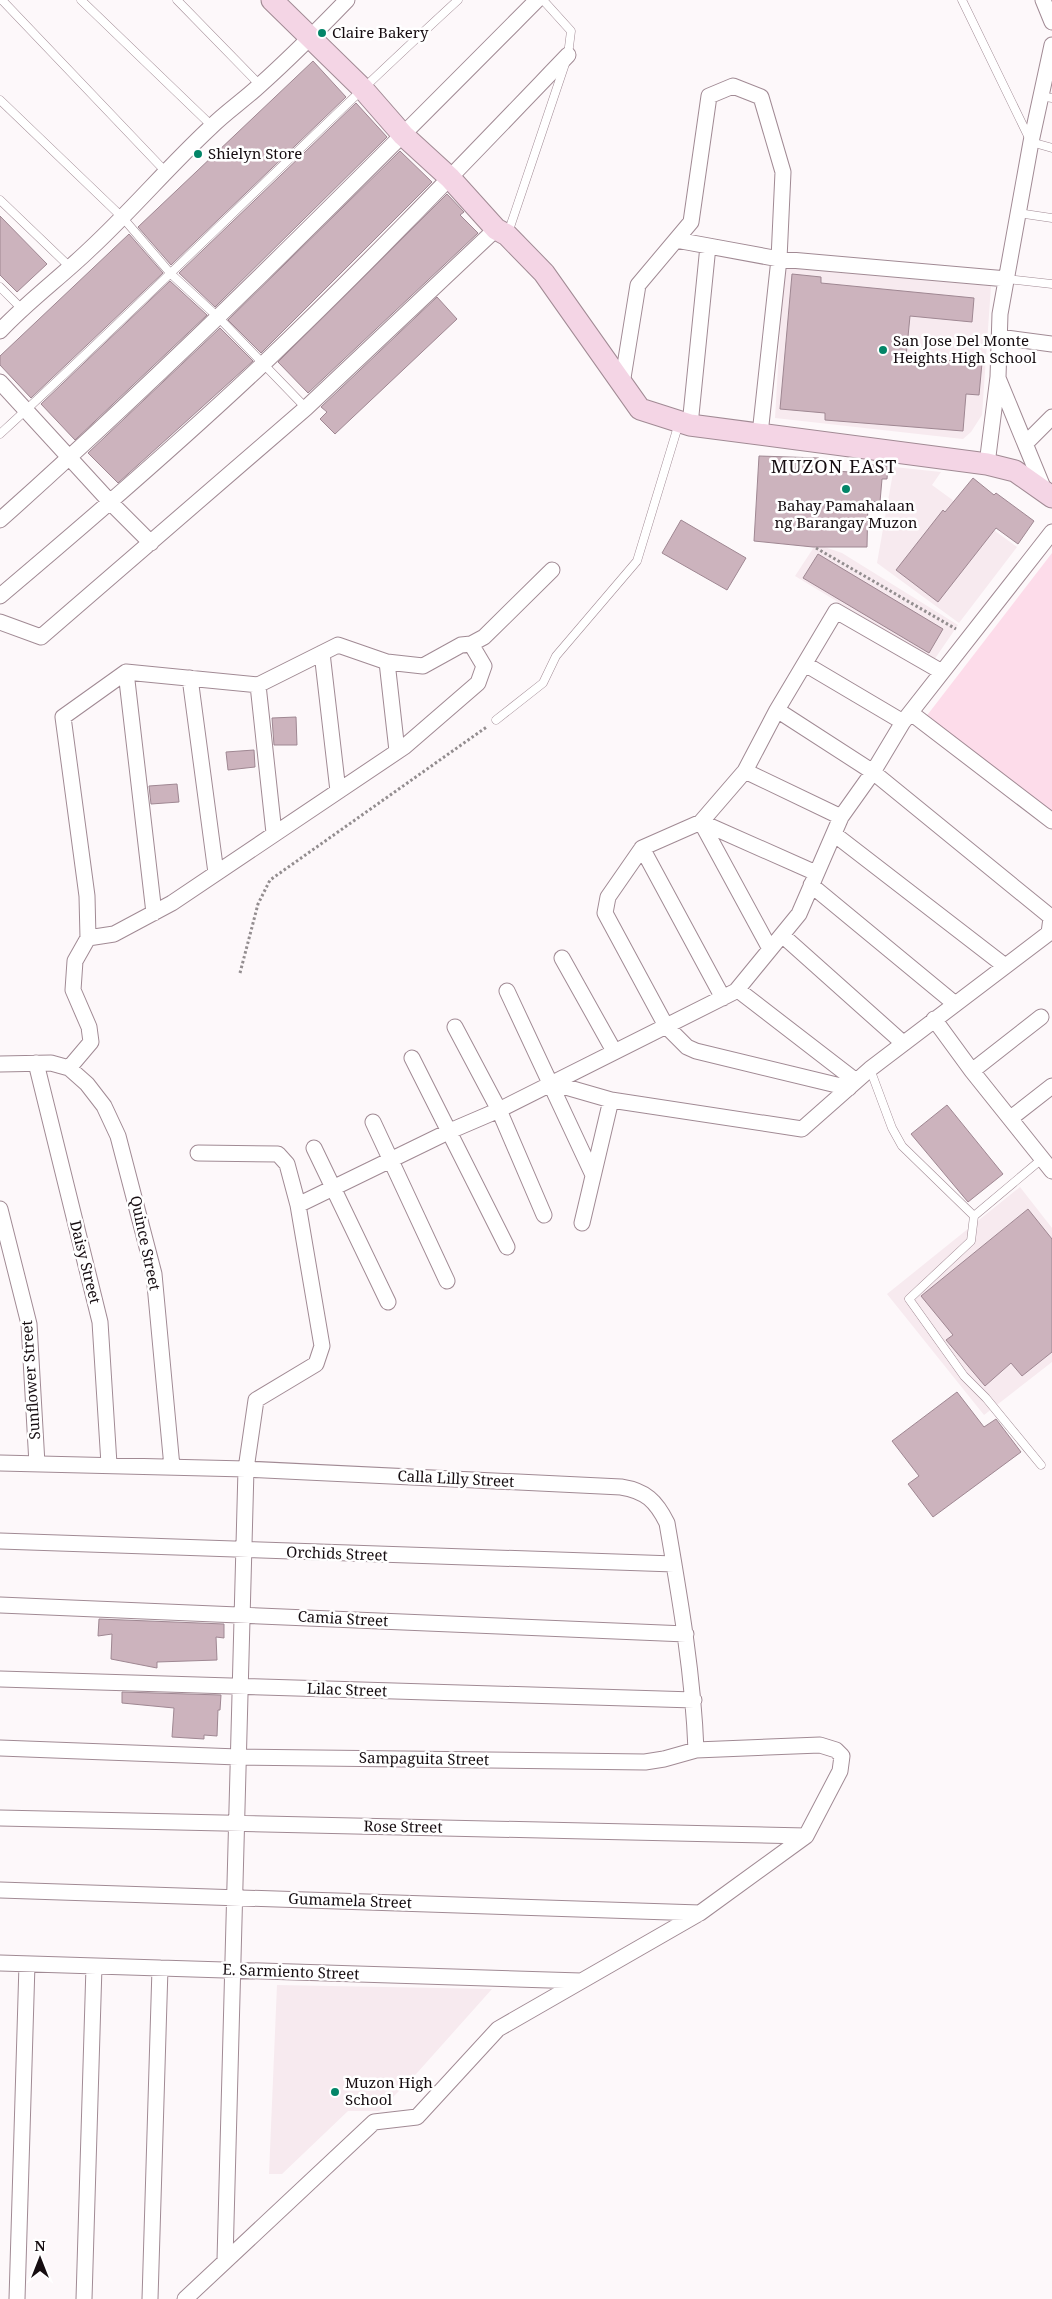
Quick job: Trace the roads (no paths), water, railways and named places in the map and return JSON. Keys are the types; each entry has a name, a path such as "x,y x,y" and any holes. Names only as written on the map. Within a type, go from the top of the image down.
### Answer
{"street":[{"path":"272,0 362,88 403,135 450,178 544,272 640,409 685,423 987,464 1015,471 1048,495"},
{"path":"0,331 21,308 71,268 123,218 165,171 212,126 260,85 347,0"},
{"path":"0,520 71,457 219,318 537,0"},
{"path":"1043,0 1052,22"},
{"path":"987,464 998,377 1000,314 1031,142 1047,97 1052,45"},
{"path":"0,596 111,503 264,364 450,178 568,55"},
{"path":"622,384 638,285 691,222 709,96 733,86 761,97 783,172 779,259 760,434"},
{"path":"0,622 41,637 306,408 502,232"},
{"path":"676,240 779,259 1007,279"},
{"path":"685,423 708,246"},
{"path":"999,337 1052,344"},
{"path":"998,377 1048,495"},
{"path":"0,382 71,457 111,503 151,543"},
{"path":"1026,443 1052,417"},
{"path":"298,1206 450,1131 499,1110 738,990 799,914 841,818 907,718 1052,532"},
{"path":"0,1064 51,1063 69,1068 90,1042 89,1027 72,990 75,961 88,938 87,896 63,717 126,672 258,685 338,645 387,662 423,666 461,645 471,644 484,637 552,570"},
{"path":"852,1085 696,1051 687,1047 666,1026 605,913 608,897 642,848 701,822 745,771 777,710 836,611 942,672"},
{"path":"88,938 114,934 172,903 397,751 478,683 484,666 471,644"},
{"path":"322,653 338,791"},
{"path":"387,662 397,751"},
{"path":"805,664 907,718 1052,821"},
{"path":"126,672 154,913"},
{"path":"190,678 216,873"},
{"path":"258,685 274,833"},
{"path":"552,1083 611,1100 802,1129 870,1069 954,1003 1005,966 1050,937 1052,918 873,772 777,710"},
{"path":"745,771 841,818"},
{"path":"701,822 814,879 954,1003"},
{"path":"701,822 770,949"},
{"path":"834,834 1005,966"},
{"path":"642,848 722,998"},
{"path":"782,935 903,1043"},
{"path":"562,958 614,1051"},
{"path":"738,990 852,1085"},
{"path":"506,991 552,1083 594,1175"},
{"path":"972,1071 1041,1017"},
{"path":"934,1019 972,1071 1049,1166"},
{"path":"455,1027 499,1110 544,1215"},
{"path":"412,1058 507,1247"},
{"name":"Daisy Street","path":"36,1063 100,1322 109,1464"},
{"name":"Quince Street","path":"69,1068 87,1084 104,1106 118,1136 128,1169 154,1274 172,1466"},
{"path":"1011,1118 1052,1086"},
{"path":"582,1222 611,1100"},
{"path":"374,1122 447,1281"},
{"path":"314,1148 388,1302"},
{"path":"198,1153 278,1154 287,1164 298,1206 322,1346 316,1364 256,1400 246,1469 225,2260"},
{"name":"Sunflower Street","path":"0,1209 29,1324 36,1464"},
{"name":"Calla Lilly Street","path":"0,1463 109,1464 246,1469 621,1487 637,1490 660,1509 667,1523 686,1634 694,1700 696,1750"},
{"name":"Orchids Street","path":"0,1541 243,1551 674,1564"},
{"name":"Camia Street","path":"0,1605 686,1634"},
{"name":"Lilac Street","path":"0,1679 694,1700"},
{"name":"Sampaguita Street","path":"0,1748 238,1757 645,1762 696,1750 820,1745 836,1750 842,1756 840,1771 806,1836"},
{"name":"Rose Street","path":"0,1818 806,1836"},
{"path":"185,2299 374,2122 416,2117 498,2029 700,1913 806,1836"},
{"name":"Gumamela Street","path":"0,1890 700,1913"},
{"name":"E. Sarmiento Street","path":"0,1963 582,1981"},
{"path":"17,2299 27,1964"},
{"path":"84,2299 94,1966"},
{"path":"150,2299 160,1968"}],"lane":[{"path":"2,0 165,171"},
{"path":"81,0 212,126"},
{"path":"177,0 260,85"},
{"path":"0,434 171,274 362,88 458,0"},
{"path":"502,232 568,55 571,31 544,0"},
{"path":"962,0 1031,142 1052,148"},
{"path":"0,100 123,218 171,274 219,318 306,408"},
{"path":"0,200 71,268"},
{"path":"1018,213 1052,218"},
{"path":"1007,279 1052,284"},
{"path":"0,287 21,308"},
{"path":"496,720 542,683 556,656 637,561 685,423"},
{"path":"870,1069 892,1128 902,1146 974,1216"},
{"path":"1041,1465 986,1398 964,1376 909,1299 971,1241 974,1216 1049,1166"}],"place":[{"name":"Claire Bakery","path":"322,33"},
{"name":"Shielyn Store","path":"198,154"},
{"name":"San Jose Del Monte Heights High School","path":"883,350"},
{"name":"Bahay Pamahalaan ng Barangay Muzon","path":"846,489"},
{"name":"Muzon High School","path":"335,2092"}],"district":[{"name":"MUZON EAST","path":"834,467"}]}
